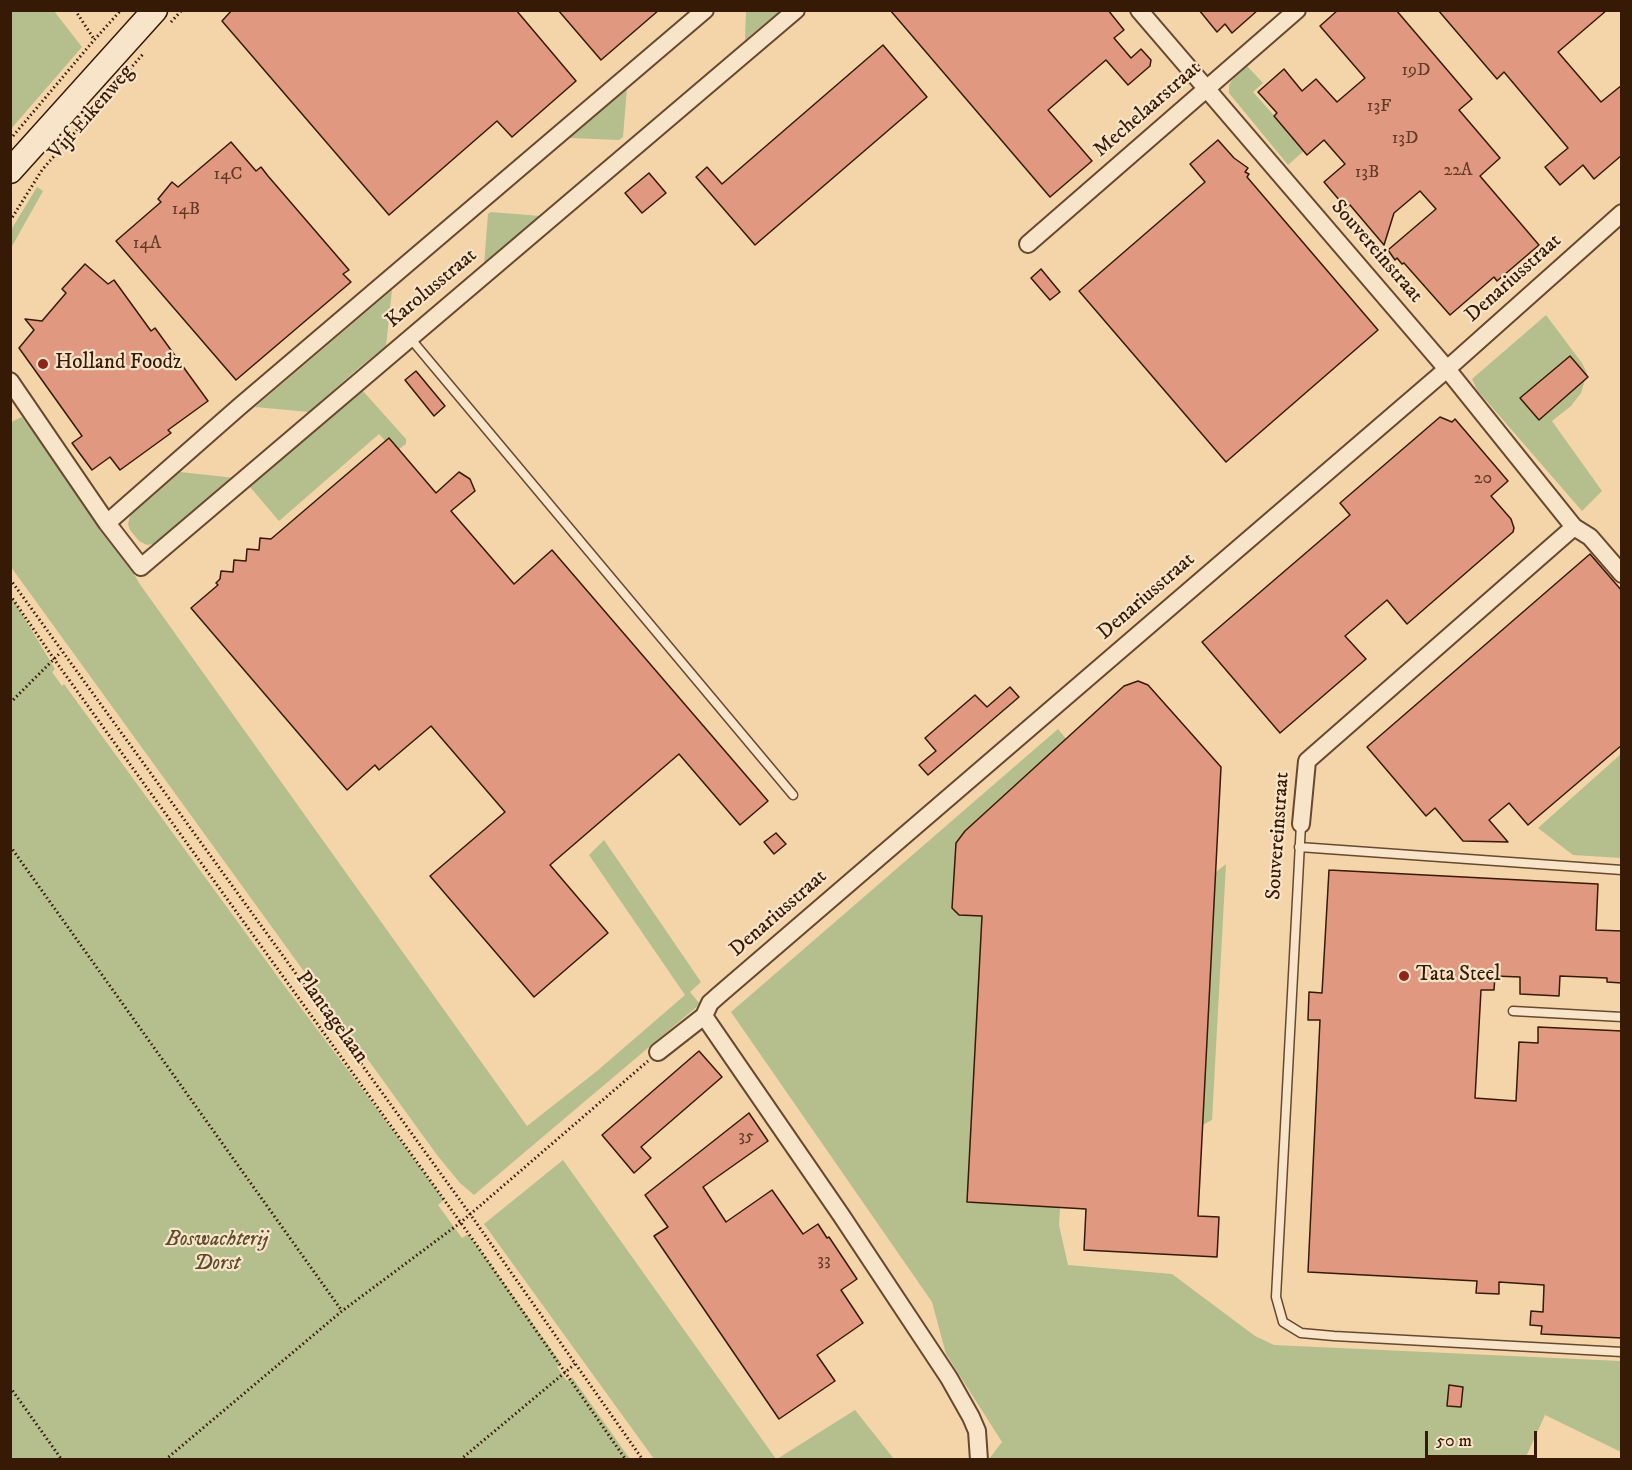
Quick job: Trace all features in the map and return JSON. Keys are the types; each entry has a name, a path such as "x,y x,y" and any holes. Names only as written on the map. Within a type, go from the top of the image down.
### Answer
{"main road":[{"name":"Vijf Eikenweg","path":"10,181 14,157 113,58 160,19"}],"street":[{"name":"Karolusstraat","path":"107,523 248,399 705,10"},
{"name":"Karolusstraat","path":"10,381 107,523 141,567 796,10"},
{"name":"Souvereinstraat","path":"1139,10 1447,369 1574,527 1590,537 1622,574"},
{"name":"Mechelaarstraat","path":"1028,244 1297,10"},
{"name":"Denariusstraat","path":"658,1052 704,1016 710,1003 719,995 1447,369 1622,213"},
{"name":"Souvereinstraat","path":"1301,824 1307,761 1574,527"},
{"path":"704,1016 841,1215 949,1378 977,1431 979,1460"}],"lane":[{"path":"410,338 793,795"},
{"name":"Souvereinstraat","path":"1301,824 1277,1269 1276,1297 1283,1322 1301,1333 1334,1336 1622,1352"},
{"path":"1299,848 1622,870"},
{"path":"1513,1011 1622,1017"}],"path":[{"path":"75,10 94,39 113,58"},
{"path":"14,157 94,39 121,10"},
{"path":"160,19 182,10"},
{"name":"Vijf Eikenweg","path":"10,221 42,170 150,46"},
{"path":"10,579 470,1214 643,1460"},
{"name":"Plantagelaan","path":"10,595 460,1223 626,1460"},
{"path":"10,703 61,652"},
{"path":"10,846 342,1311"},
{"path":"165,1460 342,1311 460,1223 658,1052"},
{"path":"460,1460 575,1364"},
{"path":"10,1387 62,1460"}],"green space":[{"path":"746,10 780,11 745,40"},
{"path":"10,11 54,11 82,47 11,129"},
{"path":"1247,66 1263,83 1253,92 1305,150 1288,165 1229,93 1229,85 1233,79"},
{"path":"627,88 623,137 619,140 570,138"},
{"path":"37,187 43,191 11,248 11,230"},
{"path":"491,212 540,216 484,265 488,214"},
{"path":"392,290 386,346 309,412 255,407"},
{"path":"1546,315 1587,373 1581,393 1571,406 1552,421 1602,491 1582,511 1477,390 1472,379"},
{"path":"362,390 406,439 406,444 395,452 379,434 279,521 250,487"},
{"path":"22,417 123,554 139,583 527,1126 597,1071 685,995 589,855 604,840 701,982 690,992 700,1004 474,1195 460,1183 437,1155 11,567 10,425"},
{"path":"180,472 235,478 159,543 147,545 139,541 130,530 128,524 130,516"},
{"name":"Boswachterij Dorst","path":"11,596 55,669 52,672 62,686 64,684 444,1200 438,1205 462,1238 468,1234 491,1265 561,1363 557,1367 567,1381 572,1377 630,1459 11,1459"},
{"path":"1058,729 1191,892 1226,864 1212,1120 1126,1164 1062,1179 1059,1225 1068,1265 1172,1274 1255,1336 1274,1345 1620,1361 1621,1452 1545,1415 1525,1459 989,1459 1002,1442 946,1354 932,1302 731,1012"},
{"path":"1621,754 1621,858 1573,855 1538,828"},
{"path":"563,1160 776,1459 654,1459 484,1224"},
{"path":"855,1410 894,1459 777,1459"}],"building":[{"path":"232,10 516,10 576,81 512,137 497,121 389,215 222,21"},
{"path":"558,10 659,10 601,60"},
{"path":"890,10 1108,10 1124,30 1114,38 1131,58 1141,49 1151,60 1150,66 1128,85 1106,60 1048,110 1092,161 1050,197"},
{"path":"1199,10 1258,10 1232,33 1225,24 1217,32"},
{"path":"1338,10 1396,10 1472,99 1459,110 1500,158 1480,176 1539,245 1497,281 1494,277 1450,315 1404,263 1402,264 1397,258 1395,260 1388,250 1436,209 1420,191 1394,213 1384,245 1350,205 1346,208 1324,182 1345,164 1324,140 1307,155 1274,116 1277,113 1258,92 1284,69 1302,91 1316,79 1337,102 1365,78 1320,26"},
{"path":"1438,10 1607,10 1558,52 1601,102 1622,85 1622,155 1594,179 1583,165 1560,185 1545,167 1568,148 1504,72 1497,79"},
{"path":"883,45 927,97 755,245 696,177 707,167 722,184"},
{"path":"1218,140 1234,158 1248,168 1245,172 1249,174 1247,177 1378,330 1226,462 1079,291 1205,182 1190,164"},
{"path":"231,142 256,171 261,167 349,270 343,274 351,282 236,380 116,241 161,202 158,199 172,182 178,187"},
{"path":"649,173 666,193 642,213 625,193"},
{"path":"85,264 108,284 114,280 151,331 155,328 208,401 168,430 171,433 120,470 110,457 92,470 72,443 82,436 19,348 34,330 25,319 42,321 66,293 62,289"},
{"path":"1041,269 1060,292 1050,300 1031,278"},
{"path":"1570,356 1588,377 1539,420 1520,398"},
{"path":"416,371 445,406 434,416 405,380"},
{"path":"1440,417 1452,422 1455,419 1508,481 1491,496 1511,519 1513,532 1407,624 1387,600 1345,636 1366,659 1280,733 1202,642 1350,515 1340,503"},
{"path":"389,438 436,493 459,472 470,479 475,491 451,511 514,584 552,550 768,801 740,825 679,754 550,865 608,933 534,997 430,876 505,812 431,726 379,770 375,765 347,790 191,608 218,585 216,583 220,579 221,571 233,572 234,560 246,561 247,549 259,550 260,538 271,539"},
{"path":"1590,554 1622,591 1622,745 1528,825 1509,803 1489,820 1508,842 1463,841 1435,808 1426,816 1367,747"},
{"path":"1138,681 1148,685 1221,767 1198,1216 1219,1217 1217,1257 1084,1250 1086,1209 967,1202 982,916 959,915 952,908 956,843 965,831 1124,686"},
{"path":"1010,687 1019,697 928,775 919,765 936,751 925,738 975,695 987,707"},
{"path":"776,833 786,844 774,854 764,842"},
{"path":"1329,870 1598,884 1596,930 1622,931 1622,983 1607,982 1607,978 1560,976 1559,996 1520,994 1520,977 1495,976 1494,990 1481,990 1475,1098 1516,1101 1519,1042 1538,1043 1538,1027 1622,1031 1622,1338 1541,1334 1542,1326 1530,1325 1531,1311 1543,1312 1544,1285 1499,1282 1499,1294 1476,1293 1477,1281 1308,1272 1320,1020 1308,1020 1309,992 1322,993"},
{"path":"699,1051 722,1077 641,1147 651,1158 634,1173 602,1135"},
{"path":"749,1113 768,1141 703,1187 726,1222 772,1190 803,1234 818,1224 857,1279 841,1290 863,1323 817,1355 835,1381 779,1419 654,1236 668,1227 645,1195"},
{"path":"1449,1385 1463,1387 1461,1407 1447,1406"}],"place":[{"name":"Holland Foodz","path":"43,364"},
{"name":"Tata Steel","path":"1404,976"}]}
